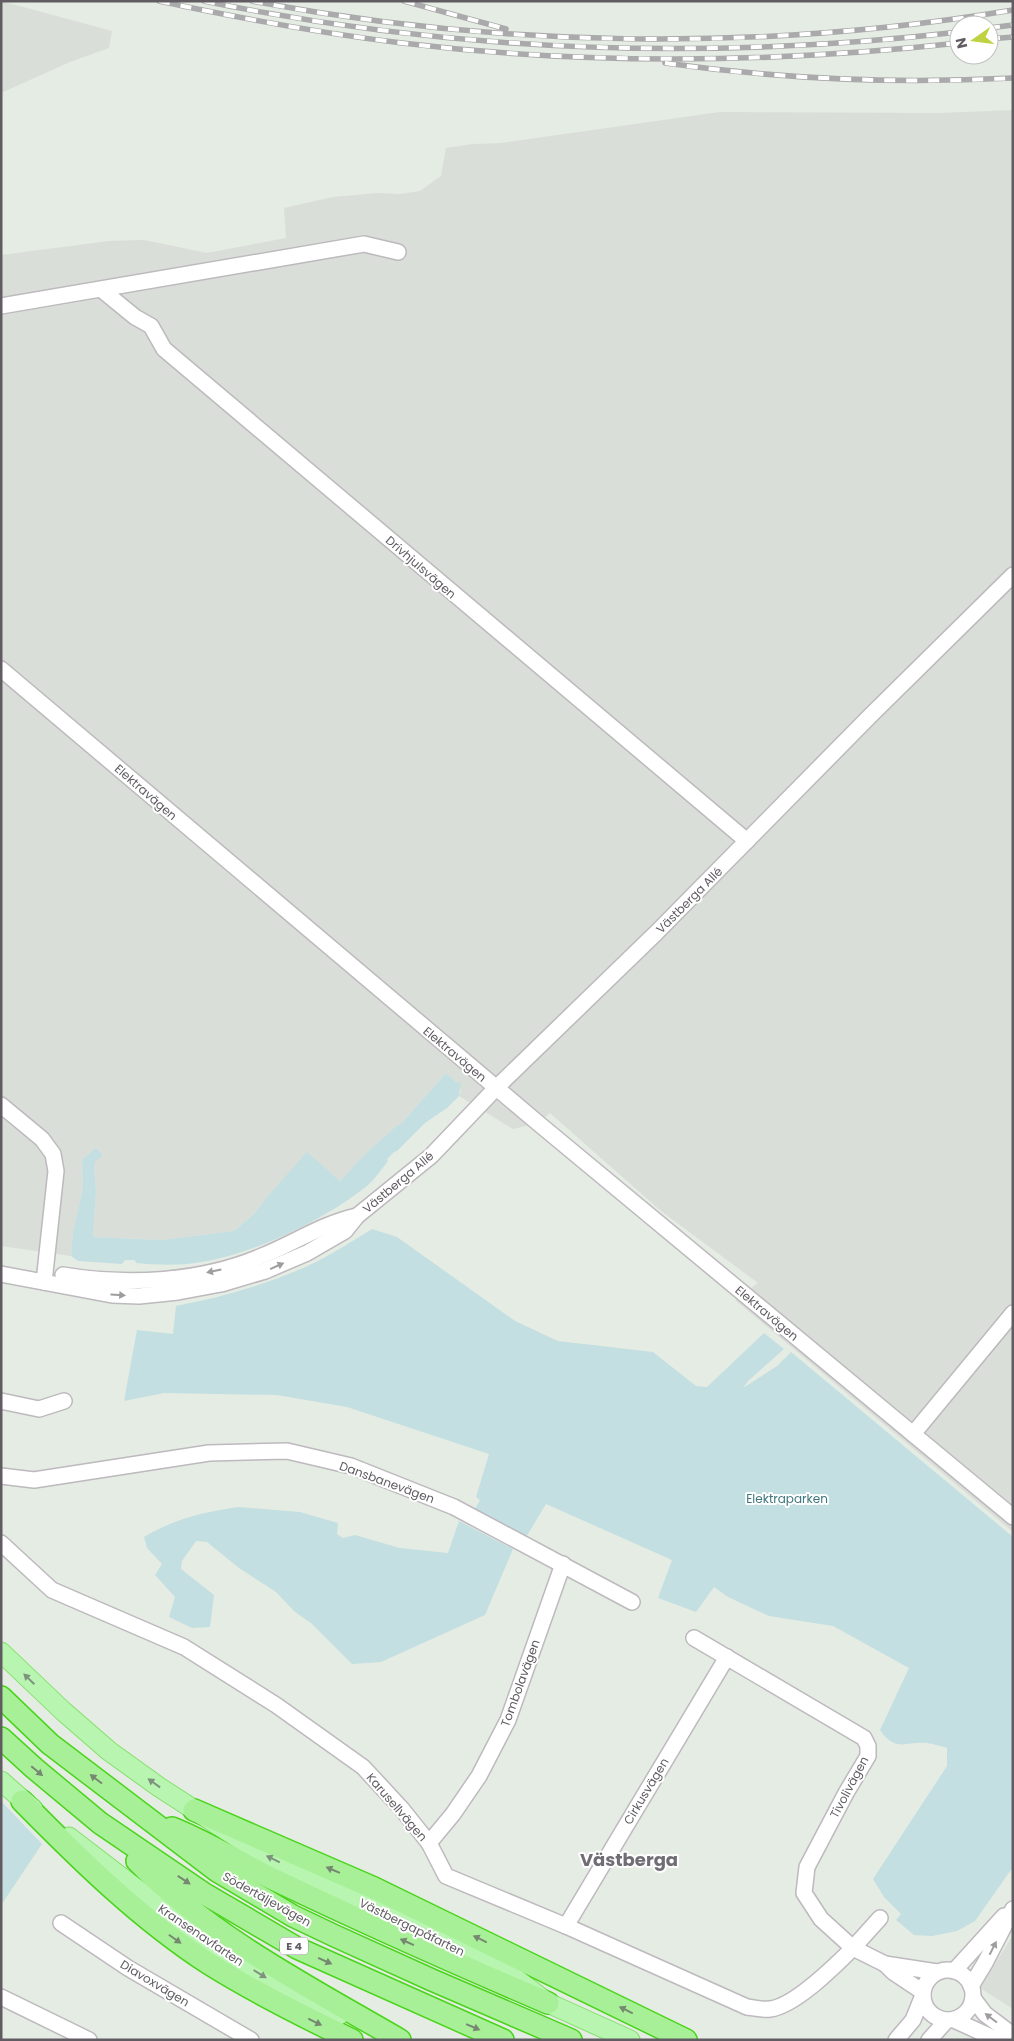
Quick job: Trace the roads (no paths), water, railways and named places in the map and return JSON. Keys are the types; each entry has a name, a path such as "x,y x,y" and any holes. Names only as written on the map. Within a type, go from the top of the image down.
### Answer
{"highway":[{"name":"Södertäljevägen","path":"1,1697 50,1744 217,1871 293,1916 432,1980 571,2040"},
{"name":"Södertäljevägen","path":"1,1738 100,1823 203,1893 297,1948 504,2040"},
{"path":"22,1801 83,1863 166,1933 211,1964 288,2009 352,2040"},
{"path":"194,1810 374,1888 678,2036"},
{"path":"148,1819 200,1839 274,1880 405,1941 548,2003"},
{"name":"E 4","path":"100,1823 154,1879 226,1934 289,1975 399,2040"}],"main road":[{"path":"1,1652 62,1711 109,1751 194,1810"},
{"path":"1,1781 22,1801"},
{"name":"Kransenavfarten","path":"22,1801 146,1897 219,1949 282,1988 377,2034 399,2040"},
{"name":"Västbergapåfarten","path":"194,1810 261,1853 406,1925 506,1971 548,2003 630,2040"}],"street":[{"path":"1,306 364,244 398,252"},
{"name":"Drivhjulsvägen","path":"102,290 135,317 151,326 164,349 746,841"},
{"name":"Västberga Allé","path":"1,1274 139,1282 176,1278 218,1270 260,1258 339,1220 357,1216 431,1156 496,1088 656,933 1013,575"},
{"name":"Elektravägen","path":"1,669 496,1088 1013,1517"},
{"path":"1,1104 42,1139 53,1154 56,1171 45,1278"},
{"name":"Västberga Allé","path":"1,1264 45,1278"},
{"path":"913,1434 1013,1313"},
{"path":"1,1401 39,1409 64,1400"},
{"name":"Dansbanevägen","path":"1,1476 34,1480 209,1453 287,1451 351,1466 454,1507 632,1602"},
{"name":"Karusellvägen","path":"1,1543 52,1590 184,1647 276,1705 363,1767 401,1808 426,1839 446,1876 566,1926 747,2007 768,2010 784,2006 832,1970 880,1918"},
{"name":"Tombolavägen","path":"426,1839 453,1814 479,1776 508,1720 563,1564"},
{"name":"Tivolivägen","path":"694,1638 864,1738 868,1746 868,1756 807,1867 804,1894 821,1919 853,1948"},
{"name":"Cirkusvägen","path":"566,1926 727,1658"},
{"path":"954,1970 1013,1908"},
{"path":"929,2040 950,2020 967,2011 972,1992 1013,1908"},
{"name":"Diavoxvägen","path":"61,1923 128,1968 251,2040"},
{"path":"853,1948 885,1964 937,1972 946,1970 961,1972 985,2014 1013,2035"},
{"path":"885,1964 893,1972 923,1993 925,2005 938,2018 950,2020 998,2040"},
{"path":"896,2040 913,2020 928,1980 937,1972"},
{"path":"1,1997 88,2040"}],"railway":[{"path":"159,1 341,35 471,50 540,55 610,58 750,58 820,55 949,44"},
{"path":"204,1 297,18 391,31 486,41 580,46 770,47 949,33"},
{"path":"252,1 346,17 441,28 536,36 632,39 727,38 823,33 918,24 1013,10"},
{"path":"404,1 506,29"},
{"path":"999,27 1013,25"},
{"path":"999,38 1013,37"},
{"path":"665,63 752,73 839,79 969,80 1013,78"}],"district":[{"name":"Västberga","path":"629,1859"}],"park label":[{"name":"Elektraparken","path":"787,1498"}]}
